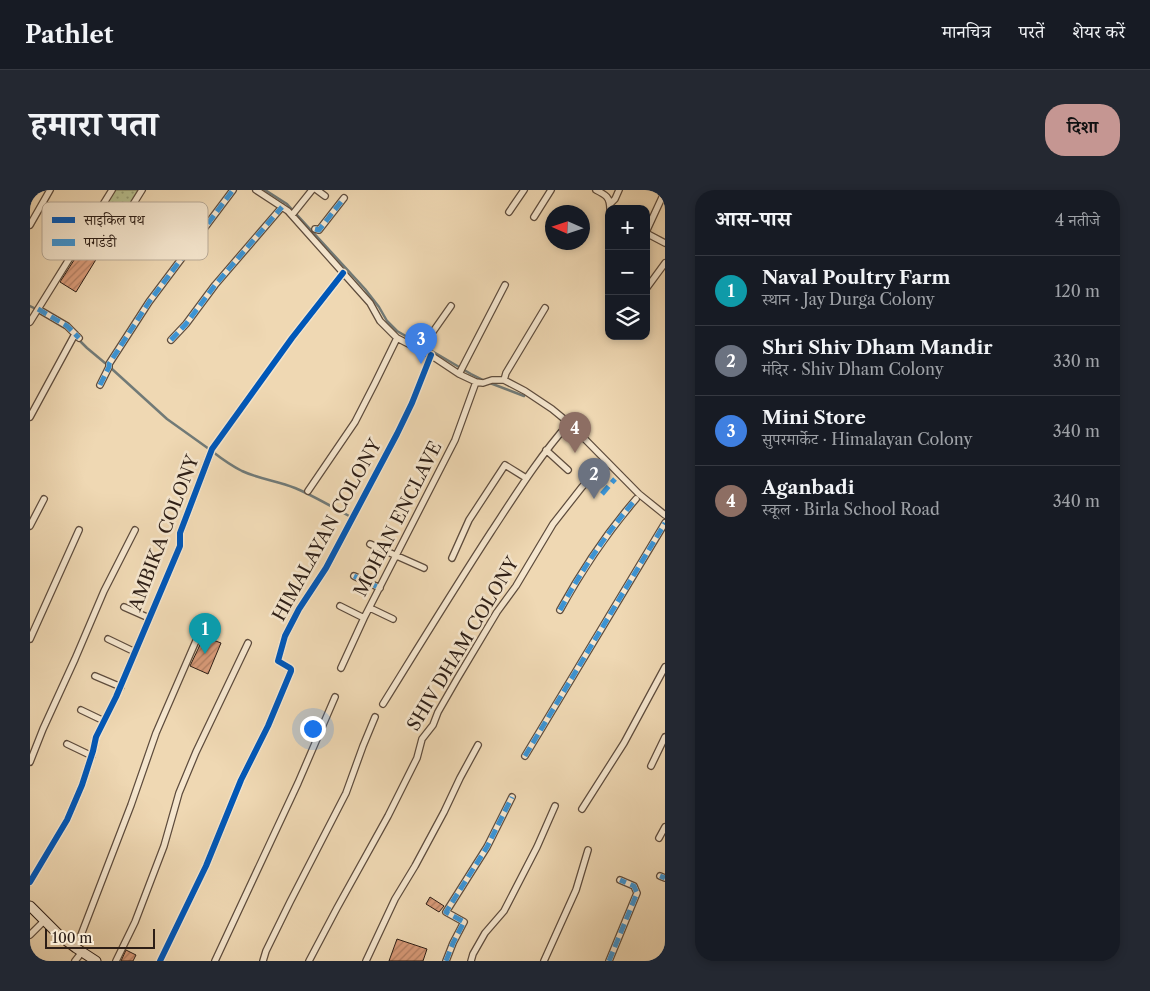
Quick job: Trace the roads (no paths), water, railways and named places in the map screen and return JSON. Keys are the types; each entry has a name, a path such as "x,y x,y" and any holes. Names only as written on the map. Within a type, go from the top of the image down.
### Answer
{"main road":[{"path":"30,906 60,936 96,961"}],"street":[{"path":"43,202 50,190"},
{"path":"105,202 112,190"},
{"path":"135,202 142,190"},
{"path":"208,223 233,190"},
{"path":"256,190 294,212 370,303 380,321 397,338 423,347 431,355 461,371 476,382 504,380 525,391 569,423 638,494 665,515"},
{"path":"294,212 312,190"},
{"path":"317,190 325,196"},
{"path":"509,212 524,190"},
{"path":"534,217 551,190"},
{"path":"596,190 609,199 610,205"},
{"path":"611,205 619,190"},
{"path":"650,224 665,191"},
{"path":"315,229 319,230 344,198"},
{"path":"30,225 42,204"},
{"path":"171,340 282,206"},
{"path":"650,235 665,244"},
{"path":"30,322 68,260"},
{"path":"100,385 110,367 109,364 148,302 180,260"},
{"path":"650,283 665,263"},
{"name":"AMBIKA COLONY","path":"30,882 67,820 82,785 96,737 120,687 180,546 180,533 212,449 292,338 343,273"},
{"path":"461,371 505,285"},
{"path":"423,347 451,306"},
{"path":"504,380 506,373 545,308"},
{"path":"30,417 77,336 67,326 38,309"},
{"path":"308,491 355,422 397,338"},
{"name":"HIMALAYAN COLONY","path":"160,961 206,866 241,780 268,726 291,671 290,668 278,661 285,636 299,609 326,568 397,434 412,403 431,355"},
{"name":"MOHAN ENCLAVE","path":"341,668 364,618 455,440 476,382"},
{"path":"383,704 526,478 569,423"},
{"path":"546,450 568,470"},
{"name":"SHIV DHAM COLONY","path":"309,961 392,808 417,758 422,739 433,725 438,712 457,679 553,524 582,486 606,462"},
{"path":"452,558 469,520 505,465 526,478"},
{"path":"560,610 596,549 617,520 636,499"},
{"path":"30,526 44,500"},
{"path":"525,756 665,522"},
{"path":"30,639 79,530"},
{"path":"30,762 104,591 135,530"},
{"path":"370,544 424,568"},
{"path":"354,576 380,588"},
{"path":"340,606 364,618"},
{"path":"124,607 149,618"},
{"path":"370,608 393,618"},
{"path":"75,961 156,733 207,619"},
{"path":"108,639 135,652"},
{"path":"116,961 135,922 161,854 180,793 193,760 248,643"},
{"path":"582,809 624,743 665,667"},
{"path":"95,676 120,687"},
{"path":"215,961 298,783 335,697"},
{"path":"82,710 104,721"},
{"path":"263,961 290,902 346,793 375,717"},
{"path":"651,766 665,737"},
{"path":"67,744 92,756"},
{"path":"366,961 395,899 420,858 478,745"},
{"path":"446,961 464,922 446,912 487,847 512,797"},
{"path":"471,961 485,933 504,911 537,847 555,806"},
{"path":"659,838 665,827"},
{"path":"544,961 576,890 588,850"},
{"path":"609,961 637,893 634,886 620,880"},
{"path":"30,934 45,920"}],"waterway":[{"path":"265,190 287,204 365,289 387,321 397,331 485,381"},
{"path":"30,306 34,308"},
{"path":"78,339 105,363"},
{"path":"112,369 167,419 209,449"},
{"path":"490,383 524,396"},
{"path":"213,452 242,471 295,488 351,517"}],"place":[{"name":"Mini Store","path":"421,364"},
{"name":"Aganbadi","path":"575,453"},
{"name":"Shri Shiv Dham Mandir","path":"594,499"},
{"name":"Naval Poultry Farm","path":"205,654"}]}
